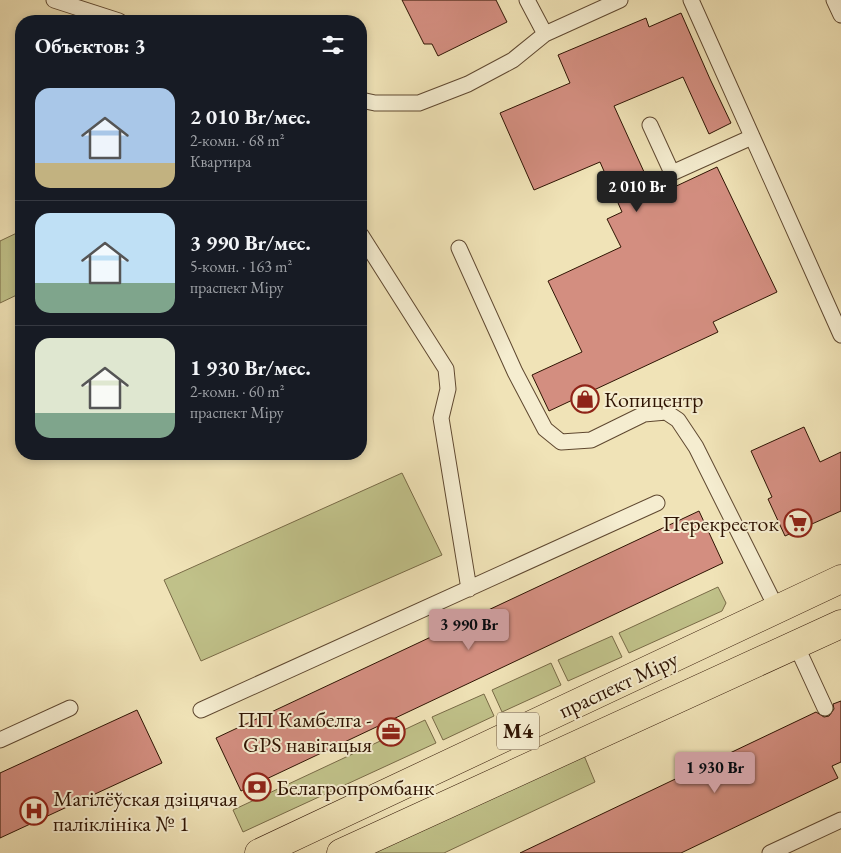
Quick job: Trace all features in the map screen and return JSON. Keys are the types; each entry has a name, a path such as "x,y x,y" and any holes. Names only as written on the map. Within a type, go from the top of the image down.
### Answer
{"main road":[{"name":"праспект Міру","path":"259,853 841,579"},
{"name":"праспект Міру","path":"341,853 841,624"}],"lane":[{"path":"54,0 100,15"},
{"path":"527,0 545,34"},
{"path":"367,101 419,103 468,84 513,60 545,34 620,0"},
{"path":"691,0 841,334"},
{"path":"834,0 841,16"},
{"path":"650,125 672,173 752,137"},
{"path":"367,244 446,369 448,389 441,418 469,589"},
{"path":"459,248 515,372 545,429 561,442 591,440 644,414 666,412 678,420 696,447 777,609"},
{"path":"201,710 657,503"},
{"path":"796,645 825,708"},
{"path":"0,740 70,708"},
{"path":"770,853 841,820"}],"green space":[{"path":"15,234 15,296 0,303 0,241"},
{"path":"402,473 442,555 201,661 164,580"},
{"path":"718,587 726,603 722,611 629,653 619,633"},
{"path":"612,636 622,657 568,681 558,660"},
{"path":"551,663 561,685 502,712 492,690"},
{"path":"484,694 494,716 443,740 432,717"},
{"path":"425,720 436,743 243,832 233,810"},
{"path":"583,753 595,782 444,853 369,853"}],"building":[{"path":"402,0 496,0 507,22 438,56 432,44 424,44"},
{"path":"681,13 731,123 709,134 683,77 614,106 655,196 717,167 777,292 713,322 718,332 549,411 532,375 582,352 548,281 621,247 607,219 622,212 600,162 534,190 500,113 570,83 558,55 646,18 649,27"},
{"path":"804,427 820,462 841,452 841,511 785,536 768,499 772,497 751,451"},
{"path":"699,511 723,563 241,791 216,738"},
{"path":"841,701 841,762 832,766 838,778 681,853 520,853 816,712 824,717 829,716 834,709 833,704"},
{"path":"137,710 162,763 0,838 0,773"}],"place":[{"name":"Копицентр","path":"585,399"},
{"name":"Перекресток","path":"798,523"},
{"name":"ПП Камбелга - GPS навігацыя","path":"391,732"},
{"name":"Белагропромбанк","path":"257,787"},
{"name":"Магілёўская дзіцячая паліклініка № 1","path":"34,811"}]}
